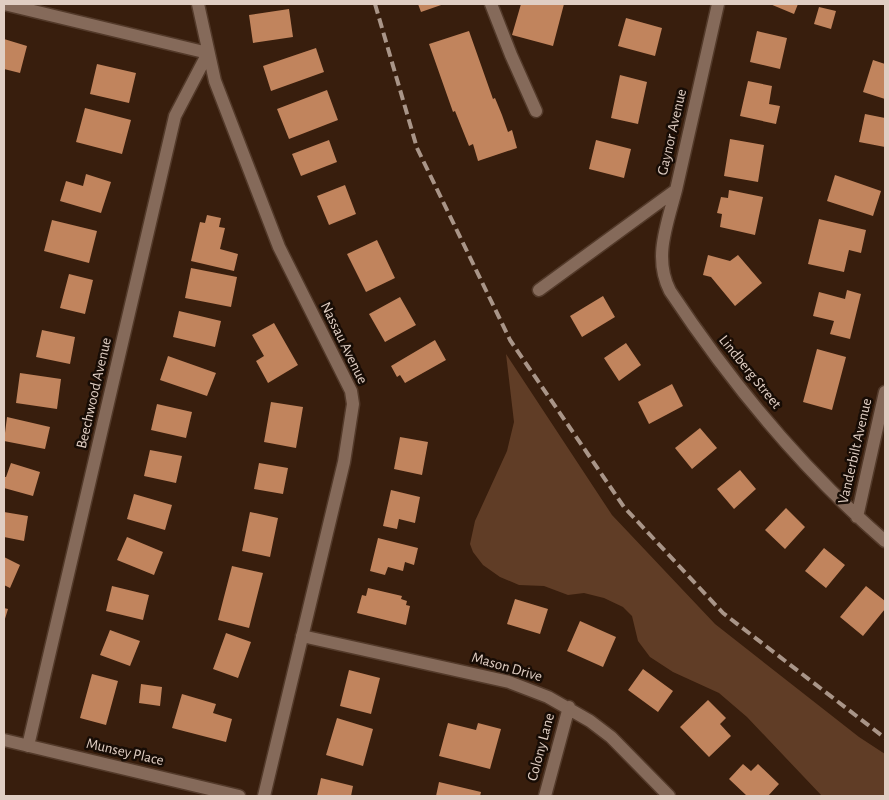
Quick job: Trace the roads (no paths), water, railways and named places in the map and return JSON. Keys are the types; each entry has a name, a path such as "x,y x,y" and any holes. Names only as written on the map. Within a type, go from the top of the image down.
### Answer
{"street":[{"path":"4,4 208,53"},
{"name":"Nassau Avenue","path":"198,4 215,81 279,247 350,391 354,404 344,462 264,796"},
{"path":"491,4 536,111"},
{"name":"Gaynor Avenue","path":"539,290 676,190 718,4"},
{"name":"Beechwood Avenue","path":"28,746 176,116 208,53"},
{"name":"Lindberg Street","path":"676,190 661,259 662,275 670,292 739,387 814,472 857,516 885,541"},
{"name":"Vanderbilt Avenue","path":"857,516 885,392"},
{"name":"Mason Drive","path":"302,636 509,682 568,707 611,737 668,796"},
{"name":"Colony Lane","path":"545,796 568,707"},
{"name":"Munsey Place","path":"4,740 240,796"}],"railway":[{"path":"375,4 417,148 510,340 624,507 723,613 885,738"}]}
